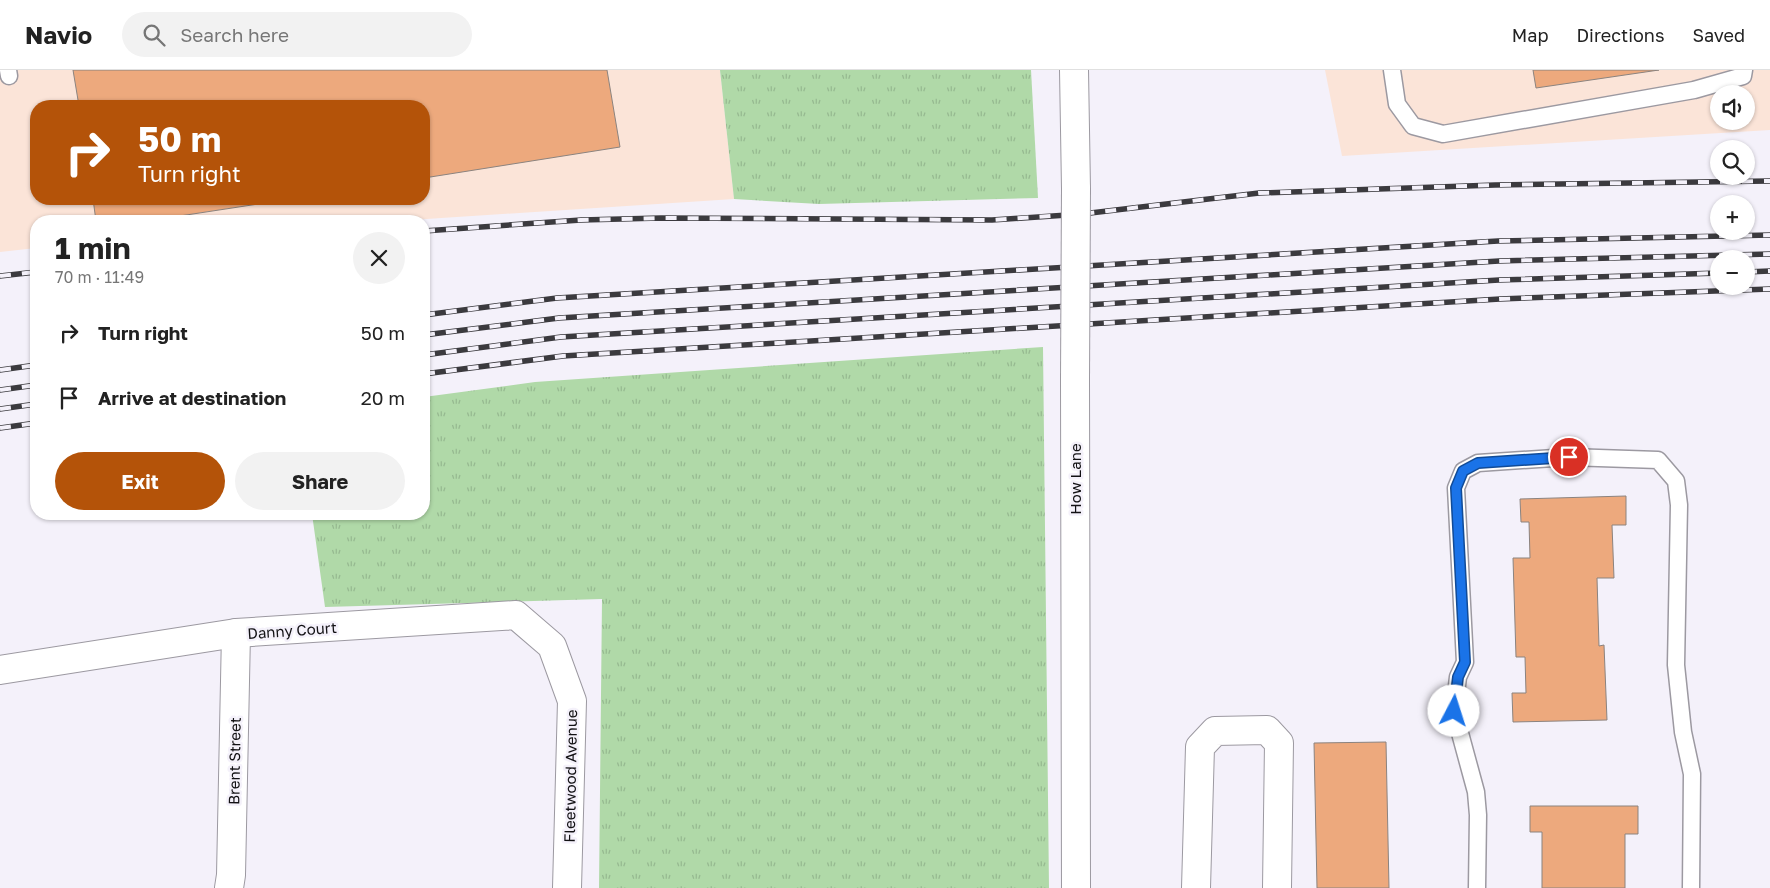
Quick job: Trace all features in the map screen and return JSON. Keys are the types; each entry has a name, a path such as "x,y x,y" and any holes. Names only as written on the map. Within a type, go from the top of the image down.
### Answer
{"street":[{"name":"How Lane","path":"1074,70 1076,189 1076,888"},
{"name":"Danny Court","path":"0,670 236,633 516,615 552,646 560,667"},
{"name":"Brent Street","path":"229,888 231,875 236,633"},
{"name":"Fleetwood Avenue","path":"560,667 572,701 567,888"},
{"path":"1196,888 1200,747 1215,731 1266,730 1280,743 1277,888"}],"lane":[{"path":"1392,70 1397,104 1413,126 1443,134 1694,90 1742,76 1744,70"},
{"path":"1477,888 1478,815 1476,792 1454,711 1458,677 1465,662 1456,488 1463,471 1478,463 1569,457 1658,460 1676,481 1679,505 1676,665 1683,732 1692,774 1691,888"}],"shaded area":[{"path":"0,70 720,70 734,199 430,219 430,215 30,215 30,249 0,252"},
{"path":"1325,70 1770,70 1770,130 1342,156"}],"green space":[{"path":"720,70 1031,70 1038,198 819,204 734,199"},
{"path":"1043,347 1049,888 599,888 602,599 325,607 313,520 430,520 430,396 535,382"}],"building":[{"path":"73,70 607,70 620,147 430,177 430,100 78,100"},
{"path":"1533,70 1659,70 1536,88"},
{"path":"94,205 252,205 186,215 95,215"},
{"path":"1626,496 1626,525 1612,525 1614,578 1597,578 1599,646 1604,645 1607,720 1513,722 1512,693 1526,693 1525,657 1516,657 1513,558 1530,558 1529,522 1521,522 1520,499"},
{"path":"1386,742 1389,888 1317,888 1314,743"},
{"path":"1530,806 1638,806 1638,834 1625,834 1625,888 1542,888 1542,832 1530,832"}],"railway":[{"path":"430,231 581,220 661,218 992,220 1082,214 1259,193 1495,185 1770,181"},
{"path":"430,314 557,298 1498,241 1770,235"},
{"path":"430,334 559,318 1499,261 1770,254"},
{"path":"1755,272 1770,271"},
{"path":"0,276 30,273"},
{"path":"430,354 561,337 1499,280 1710,273"},
{"path":"430,373 563,356 1500,299 1770,289"},
{"path":"0,370 30,366"},
{"path":"0,390 30,386"},
{"path":"0,409 30,405"},
{"path":"0,428 30,424"}],"route":[{"path":"1454,711 1458,677 1465,662 1456,488 1463,471 1478,463 1569,457"}]}
